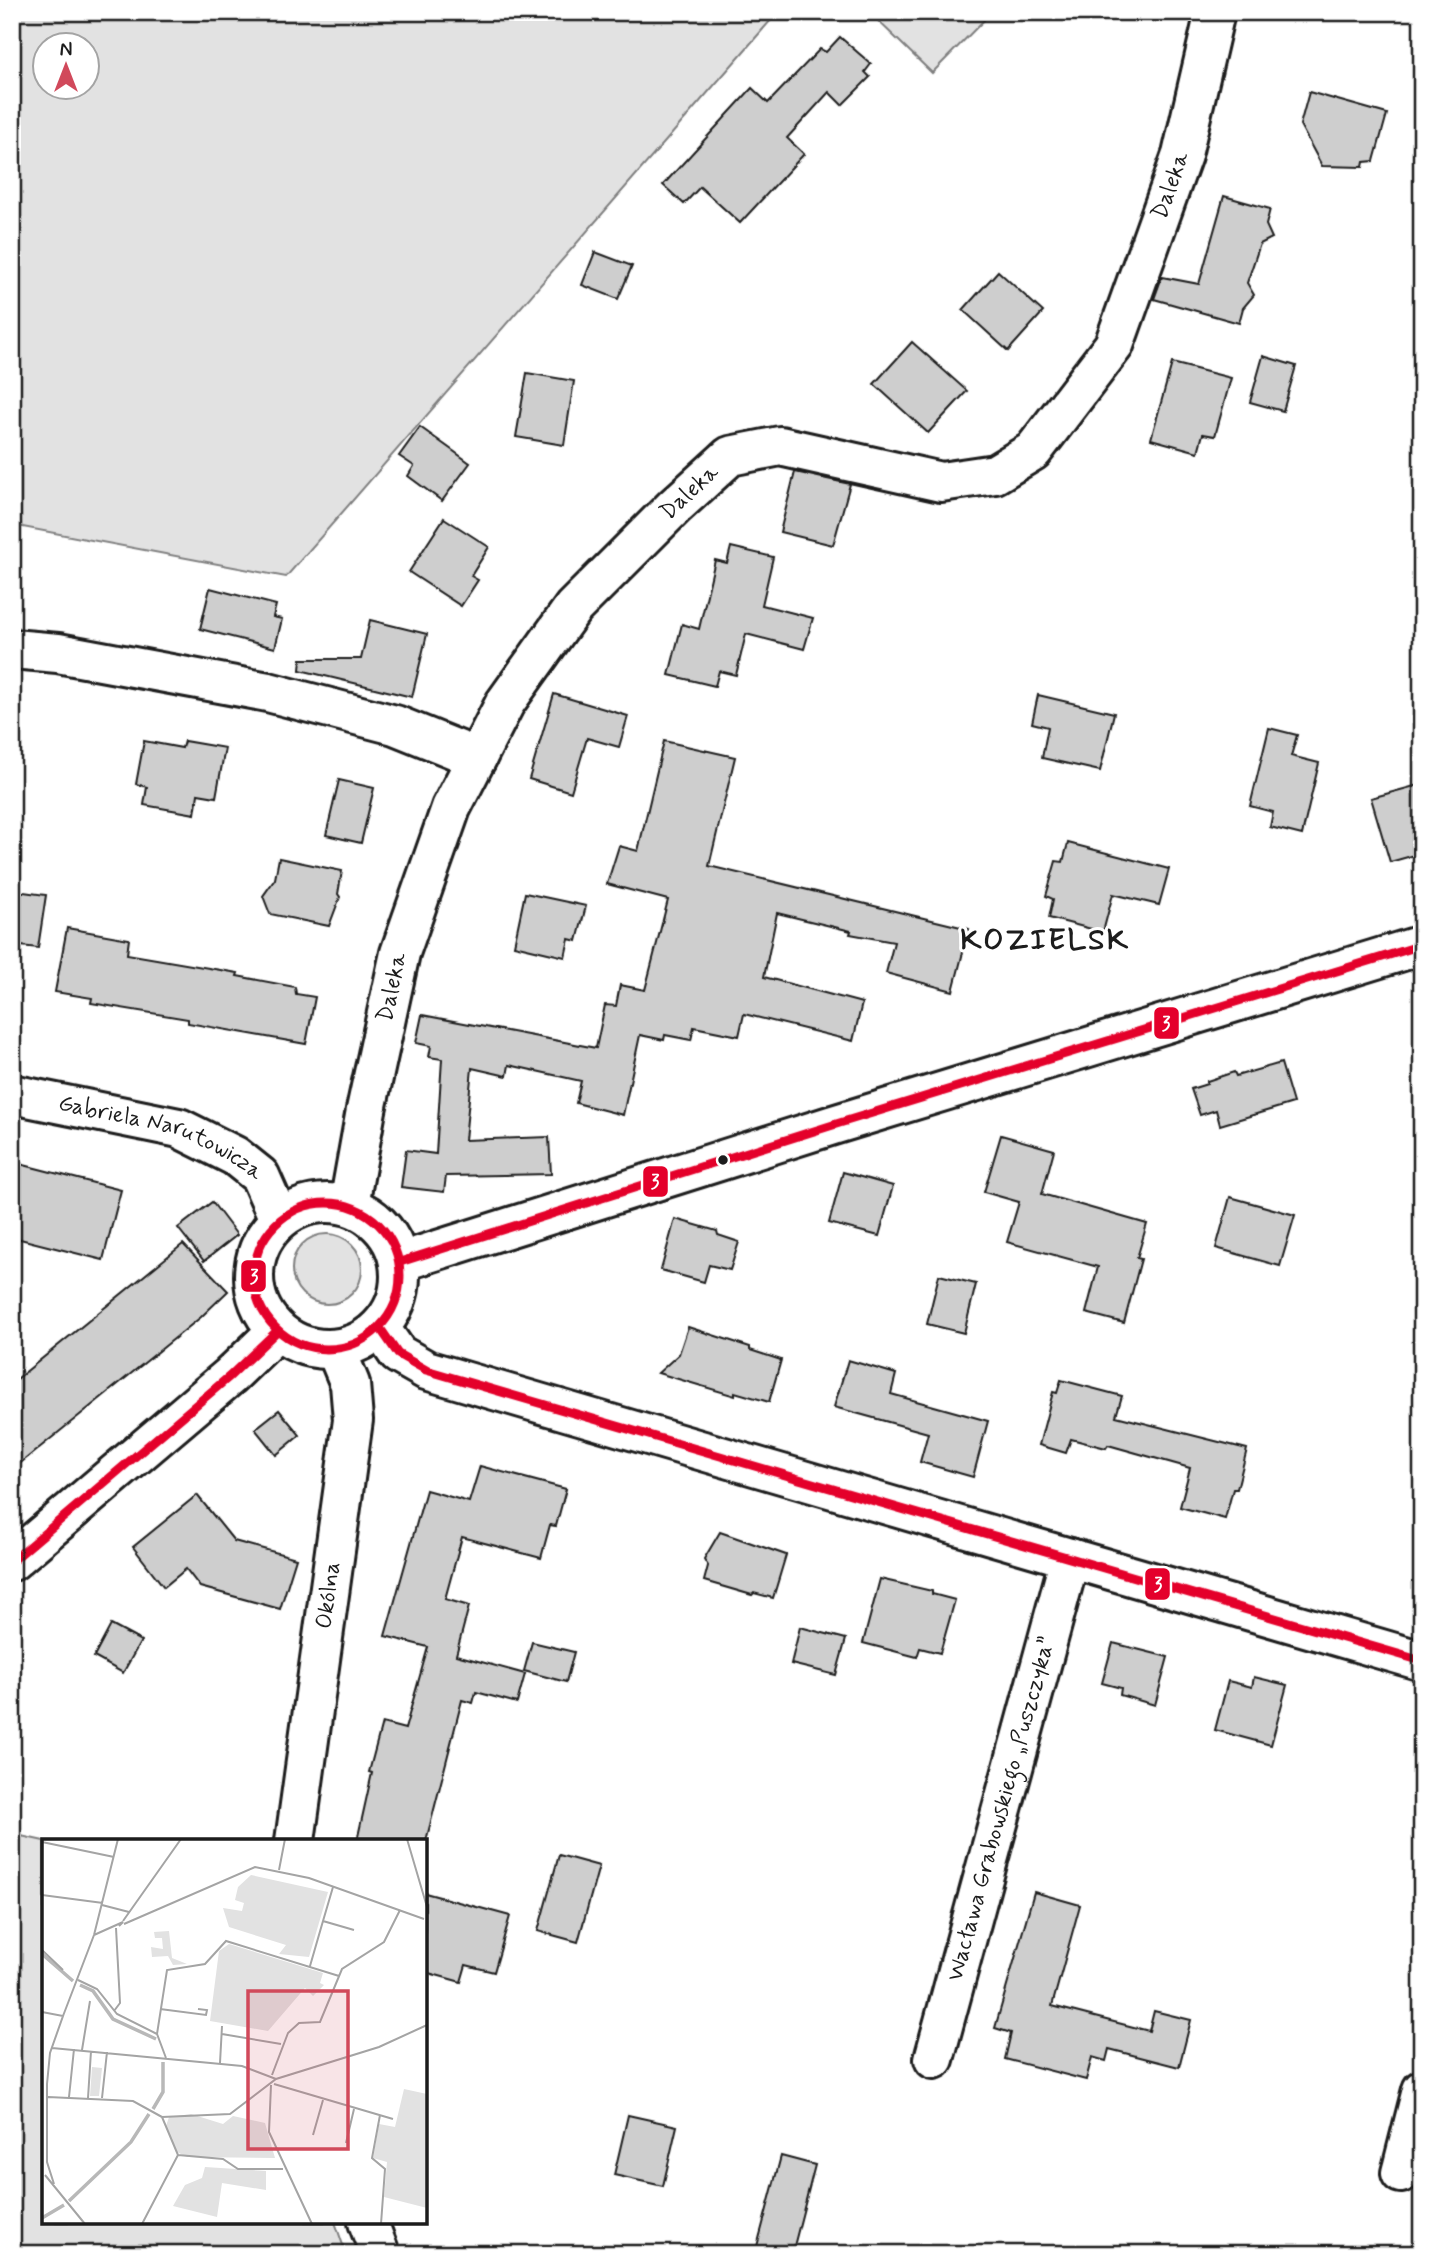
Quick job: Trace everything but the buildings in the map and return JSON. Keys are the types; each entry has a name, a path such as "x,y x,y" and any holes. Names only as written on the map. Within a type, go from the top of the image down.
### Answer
{"street":[{"name":"Daleka","path":"349,1205 366,1110 400,953 451,808 505,703 573,608 675,506 730,456 780,446 941,482 995,474 1033,450 1114,345 1182,155 1215,12"},
{"path":"12,649 58,653 268,692 395,725 477,758"},
{"path":"400,1262 833,1125 1422,945"},
{"name":"Gabriela Narutowicza","path":"12,1094 179,1128 235,1156 260,1176 279,1219"},
{"path":"323,1202 349,1205 370,1215 388,1234 397,1250 400,1262 394,1308 380,1328 360,1343 336,1350 299,1344 277,1331 257,1301 252,1275 262,1239 279,1219 298,1208 323,1202"},
{"path":"380,1328 398,1354 426,1370 1422,1661"},
{"path":"12,1561 230,1376 277,1331"},
{"name":"Okólna","path":"295,1839 353,1420 350,1384 336,1350"},
{"name":"Wacława Grabowskiego „Puszczyka”","path":"934,2059 1070,1558"},
{"path":"1401,2173 1422,2090"},
{"path":"369,2224 380,2254"}],"shaded area":[{"path":"12,12 778,12 286,577 12,525"},
{"path":"869,12 992,12 932,73"},
{"path":"327,1234 352,1244 362,1269 352,1294 327,1304 302,1294 292,1269 302,1244"},
{"path":"12,1834 42,1841 42,2224 336,2224 346,2254 12,2254"}],"transit line":[{"name":"3","path":"400,1262 833,1125 1422,945"},
{"name":"3","path":"327,1203 355,1208 379,1224 395,1248 400,1276 395,1304 379,1328 355,1344 327,1349 299,1344 275,1328 259,1304 254,1276 259,1248 275,1224 299,1208 327,1203"},
{"name":"3","path":"380,1328 398,1354 426,1370 1422,1661"},
{"name":"3","path":"12,1561 230,1376 277,1331"}],"district":[{"name":"KOZIELSK","path":"1045,940"}]}
